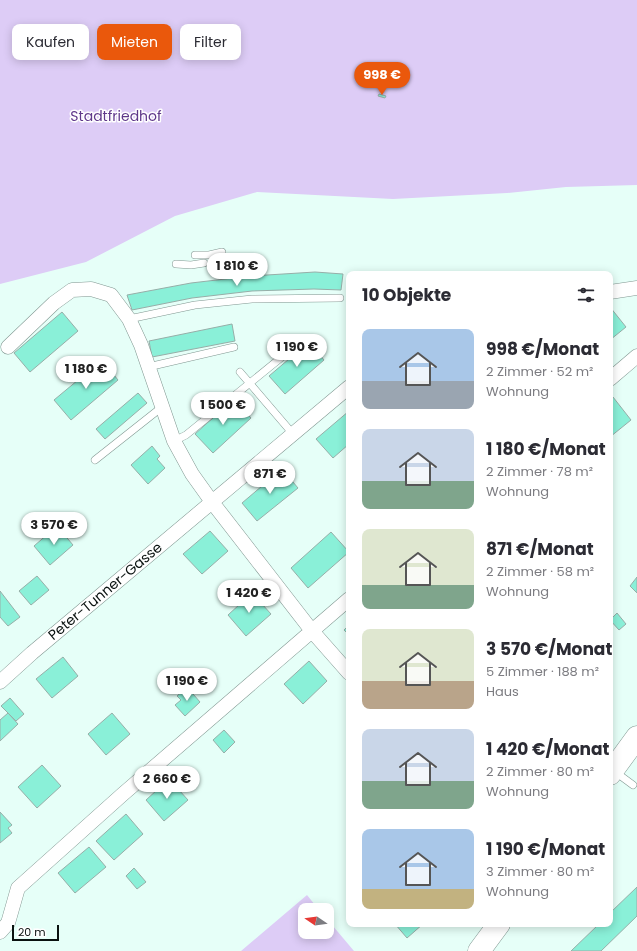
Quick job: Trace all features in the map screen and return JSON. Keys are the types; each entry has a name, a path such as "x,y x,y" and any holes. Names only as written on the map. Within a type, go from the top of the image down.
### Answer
{"main road":[{"path":"613,769 637,737"},
{"path":"479,951 497,927"}],"street":[{"path":"613,292 637,288"},
{"path":"8,346 54,303 72,290 91,289 111,295 129,319 141,345 174,441 192,474 212,502 312,630 346,670"},
{"path":"613,376 637,356"},
{"name":"Peter-Tunner-Gasse","path":"0,682 32,653 346,390"},
{"path":"0,932 8,923 18,888 123,794 346,602"}],"lane":[{"path":"196,255 209,255 222,252"},
{"path":"176,264 191,265 204,263"},
{"path":"129,319 194,305 252,298 340,298"},
{"path":"174,441 186,435 304,339"},
{"path":"148,367 234,347"},
{"path":"240,372 293,434"},
{"path":"95,460 162,407"},
{"path":"613,773 633,785"}],"green space":[{"name":"Stadtfriedhof","path":"0,0 637,0 637,185 566,187 507,193 393,199 257,192 175,216 86,262 0,284"},
{"path":"307,895 313,903 298,903 298,939 334,939 334,927 354,951 241,951"}],"building":[{"path":"379,94 386,96 385,98 378,96"},
{"path":"315,272 343,274 341,290 314,289 252,291 192,298 132,310 127,295 191,283 251,276"},
{"path":"613,311 626,327 613,338"},
{"path":"62,312 78,331 30,372 14,353"},
{"path":"232,324 235,341 152,357 149,341"},
{"path":"309,342 324,360 285,394 269,376"},
{"path":"102,360 118,380 71,420 54,400"},
{"path":"138,393 147,403 105,439 96,429"},
{"path":"613,397 631,420 613,435"},
{"path":"234,399 251,418 213,453 195,434"},
{"path":"346,414 346,447 333,458 316,439"},
{"path":"152,446 160,456 157,459 165,468 148,484 131,465"},
{"path":"282,469 298,488 257,521 242,503"},
{"path":"57,526 73,545 50,565 34,546"},
{"path":"210,531 228,551 202,574 183,554"},
{"path":"331,532 346,549 346,555 308,588 291,568"},
{"path":"37,576 49,590 31,605 19,591"},
{"path":"637,577 637,593 630,586"},
{"path":"0,591 20,617 8,626 0,617"},
{"path":"252,593 271,614 246,636 228,615"},
{"path":"617,613 626,624 619,630 613,623 613,617"},
{"path":"63,657 78,676 52,698 36,679"},
{"path":"309,661 327,681 303,704 284,684"},
{"path":"187,687 200,702 185,716 175,705 181,700 177,696"},
{"path":"10,698 24,714 16,721 1,706"},
{"path":"8,713 18,724 0,741 0,720"},
{"path":"112,713 130,734 106,755 88,734"},
{"path":"224,730 235,742 224,753 213,740"},
{"path":"42,765 61,786 37,808 18,787"},
{"path":"169,779 188,800 164,821 146,800"},
{"path":"0,812 12,825 8,828 12,833 0,843"},
{"path":"126,814 143,834 114,860 96,841"},
{"path":"89,847 106,867 75,893 58,873"},
{"path":"134,868 146,882 137,889 126,876"},
{"path":"637,887 637,916 601,951 571,951 596,927 613,927 613,910"},
{"path":"398,927 420,927 407,938"}]}
